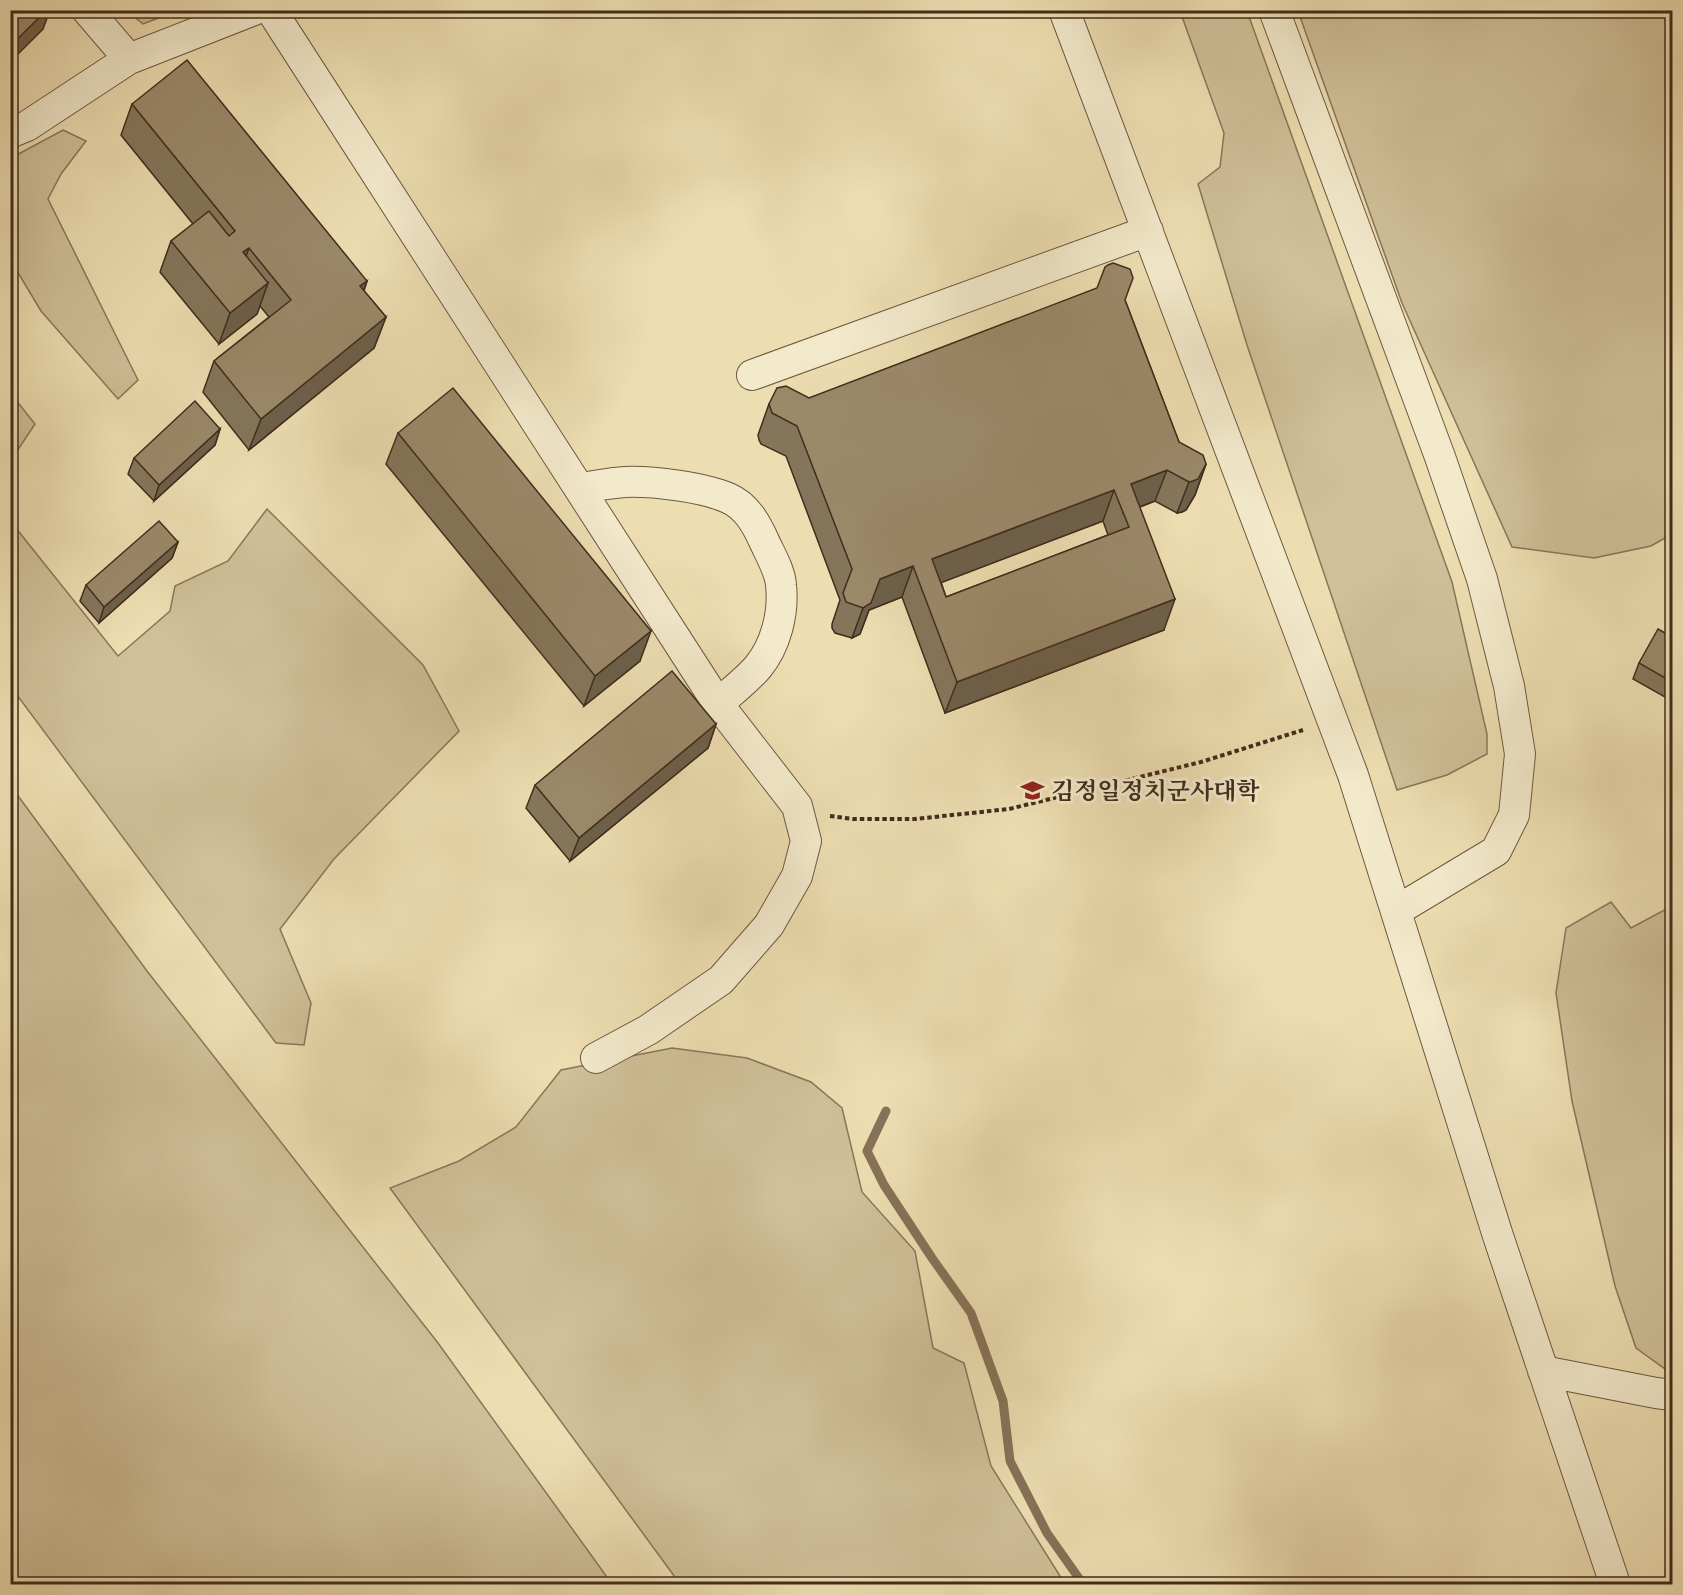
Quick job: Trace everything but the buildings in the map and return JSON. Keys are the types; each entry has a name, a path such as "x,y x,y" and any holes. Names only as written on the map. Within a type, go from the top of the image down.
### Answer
{"street":[{"path":"87,10 129,58"},
{"path":"10,133 27,126 129,58 254,10"},
{"path":"271,10 718,704 797,806 806,841 797,876 769,925 721,980 648,1030 596,1058"},
{"path":"1064,10 1353,775 1498,1236 1615,1584"},
{"path":"1274,10 1440,457 1482,579 1509,686 1520,754 1514,815 1496,851 1396,910"},
{"path":"752,375 1148,231"},
{"path":"580,488 626,482 701,489 729,498 744,509 759,530 781,584 781,616 771,645 758,667 718,704"},
{"path":"1543,1371 1672,1395"}],"path":[{"path":"797,806 825,816 854,819 915,819 1010,809 1201,762 1332,721"}],"shaded area":[{"path":"137,11 177,11 143,24 132,15"},
{"path":"1180,11 1247,11 1452,582 1487,734 1487,754 1447,775 1397,790 1247,345 1198,184 1220,167 1224,133"},
{"path":"1298,11 1672,11 1672,534 1651,546 1594,558 1512,547 1402,303"},
{"path":"63,130 86,141 61,174 48,199 138,380 118,399 41,311 11,261 11,158"},
{"path":"10,394 35,424 11,460"},
{"path":"267,509 423,665 459,731 334,859 280,929 311,1003 304,1045 276,1043 11,687 11,522 118,656 170,611 175,586 228,561"},
{"path":"10,785 147,971 438,1343 612,1584 11,1584"},
{"path":"1611,902 1631,928 1672,906 1672,1374 1636,1348 1615,1286 1572,1101 1556,993 1566,928"},
{"path":"672,1048 747,1058 811,1082 842,1108 862,1192 915,1251 933,1348 964,1363 991,1466 1065,1584 680,1584 390,1188 459,1161 516,1127 561,1070"}],"waterway":[{"path":"886,1111 867,1151 884,1185 971,1313 1003,1401 1010,1461 1047,1533 1083,1584"}],"place":[{"name":"김정일정치군사대학","path":"1033,791"}]}
